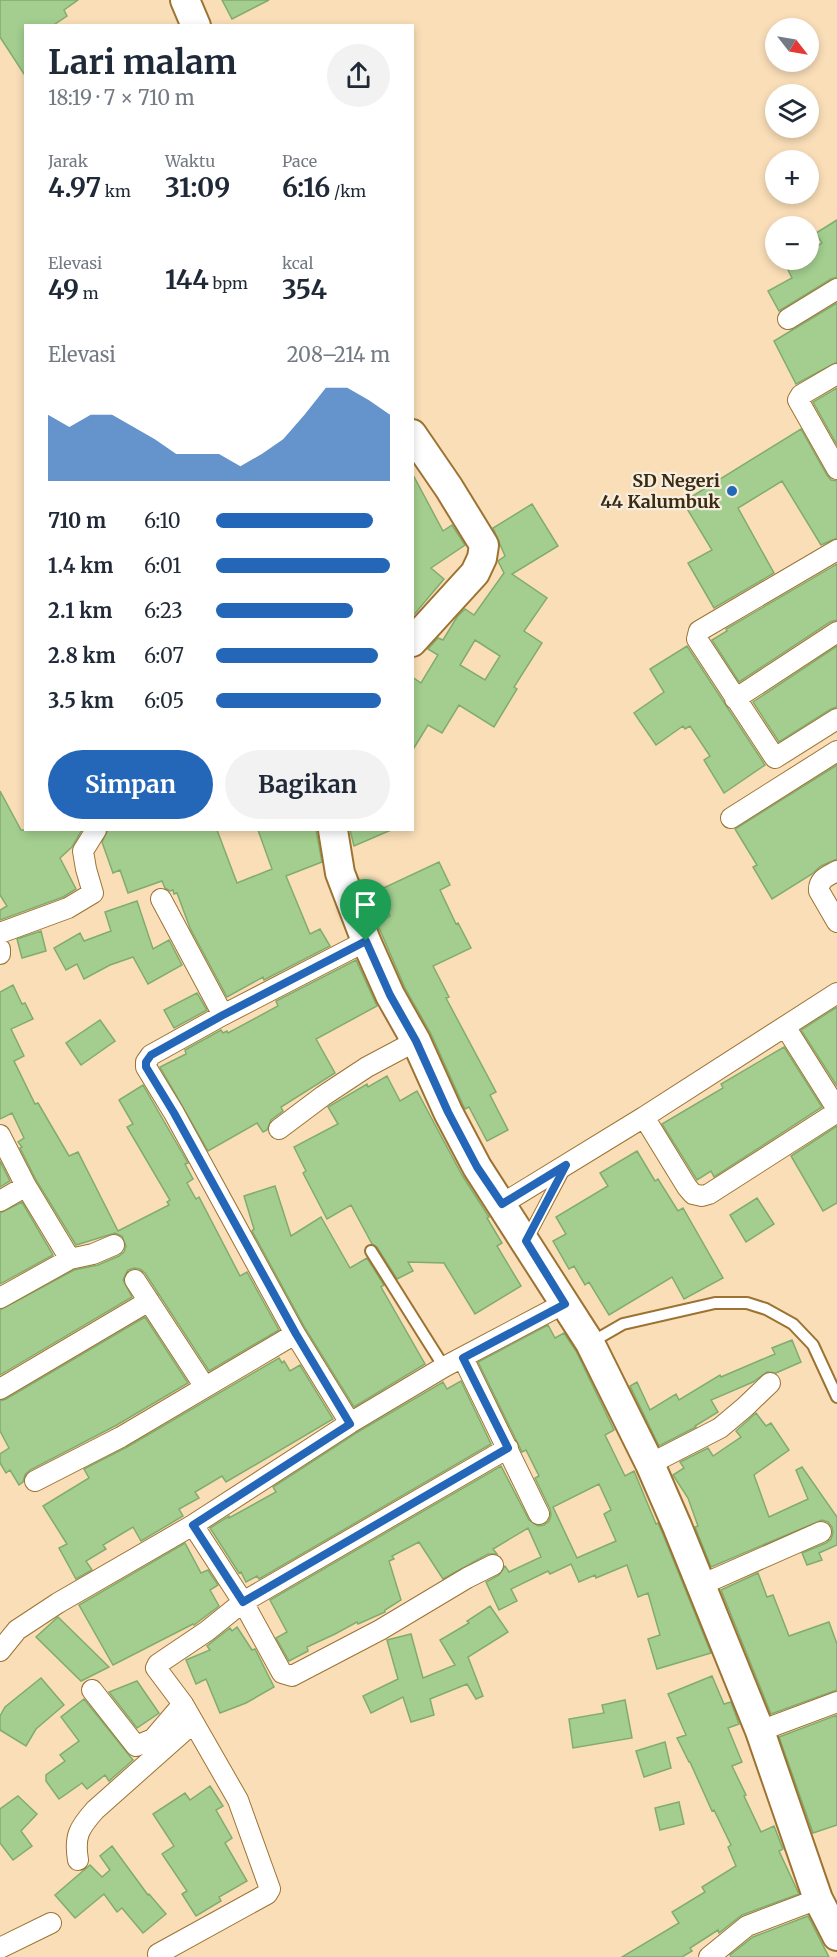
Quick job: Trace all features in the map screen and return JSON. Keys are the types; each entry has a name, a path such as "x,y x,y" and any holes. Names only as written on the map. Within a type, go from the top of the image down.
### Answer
{"street":[{"path":"185,0 195,24"},
{"path":"788,319 837,289"},
{"path":"837,374 801,395 798,400 837,469"},
{"path":"414,437 460,504 484,545 482,558 475,573 414,640"},
{"path":"837,550 699,631 697,639 775,758 837,719"},
{"path":"735,699 837,632"},
{"path":"731,818 837,751"},
{"path":"0,933 68,908 93,893 83,851 95,831"},
{"path":"333,831 340,873 366,941 390,995 416,1041 448,1112 477,1167 590,1343 650,1464 760,1731 818,1899 837,1936"},
{"path":"837,870 823,879 818,887 837,922"},
{"path":"161,899 223,1015"},
{"path":"350,1424 296,1334 174,1113 146,1067 146,1062 151,1055 223,1015 366,941"},
{"path":"502,1204 786,1028 837,993"},
{"path":"644,1117 687,1187 693,1194 702,1196 709,1194 837,1111 786,1028"},
{"path":"279,1129 367,1066 416,1041"},
{"path":"0,1135 26,1186 70,1259"},
{"path":"0,1201 26,1186"},
{"path":"0,1298 70,1259 93,1254 114,1245"},
{"path":"135,1280 205,1386"},
{"path":"0,1389 149,1301"},
{"path":"0,1651 17,1630 58,1603 193,1525 350,1424 444,1367 565,1304"},
{"path":"34,1481 121,1437 296,1334"},
{"path":"463,1358 539,1514"},
{"path":"650,1464 720,1428 770,1383"},
{"path":"158,1954 267,1894 270,1889 238,1800 183,1704 156,1668 161,1659 207,1631 243,1602 508,1448"},
{"path":"193,1525 243,1602 282,1673 292,1676 380,1630 493,1565"},
{"path":"701,1585 821,1532"},
{"path":"92,1690 136,1746 153,1739 183,1704"},
{"path":"760,1731 837,1702"},
{"path":"78,1860 75,1842 83,1824 95,1810 193,1723"},
{"path":"709,1957 747,1926 818,1899"},
{"path":"0,1948 51,1923"}],"lane":[{"path":"526,1241 566,1165"},
{"path":"371,1251 444,1367"},
{"path":"590,1343 623,1324 715,1304 747,1303 766,1309 793,1324 813,1345 837,1397"}],"building":[{"path":"0,0 78,0 64,10 67,16 55,24 24,24 24,74 0,37"},
{"path":"222,0 269,0 232,19"},
{"path":"837,220 837,277 779,311 768,291 792,278 788,270 819,270 819,245 822,243 819,231"},
{"path":"837,303 837,362 796,384 774,341"},
{"path":"837,388 837,445 813,402"},
{"path":"801,429 827,475 831,480 837,481 837,538 821,545 782,481 738,508 774,573 714,608 688,563 712,550 683,502"},
{"path":"414,477 443,531 452,525 465,545 431,568 444,579 414,615"},
{"path":"532,504 558,546 512,574 547,598 524,631 542,643 514,687 517,689 494,727 459,705 442,733 428,725 414,748 414,678 421,683 438,655 428,649 438,638 443,640 457,617 465,609 474,615 504,573 498,561 505,556 493,528","holes":["475,640 500,656 485,680 460,665"]},
{"path":"837,564 837,620 830,622 739,682 712,640 727,631 726,629"},
{"path":"687,646 765,765 724,793 704,760 710,756 690,726 685,729 683,726 656,745 634,713 664,692 650,669"},
{"path":"837,646 837,707 779,742 753,702"},
{"path":"837,765 837,859 821,866 772,899 753,867 757,865 735,829"},
{"path":"0,791 21,830 81,831 72,847 60,858 76,889 63,897 0,920 0,910 7,906 0,895"},
{"path":"108,831 217,831 237,883 272,869 258,831 316,831 322,862 286,876 310,934 320,929 330,946 264,980 263,977 227,997 190,928 177,893 174,894 173,890 165,888 162,881 128,893 120,870 113,873 102,842"},
{"path":"350,831 389,831 354,846"},
{"path":"439,862 450,885 440,890 456,924 458,923 471,948 433,966 449,997 446,998 496,1092 490,1095 508,1130 487,1141 469,1107 465,1109 431,1034 405,988 377,923 390,916 377,891"},
{"path":"137,901 153,949 169,940 182,965 148,984 133,957 110,965 84,979 77,964 66,970 54,948 80,933 84,941 111,931 105,912"},
{"path":"41,931 46,951 22,958 17,939"},
{"path":"356,960 377,1006 316,1039 335,1073 281,1107 283,1111 271,1120 267,1130 263,1132 257,1123 208,1151 160,1067 186,1054 185,1050 221,1030 223,1033 227,1031 228,1033 278,1006 276,1001"},
{"path":"13,985 22,1004 25,1003 33,1019 11,1029 24,1056 14,1061 35,1104 38,1103 69,1156 78,1152 118,1231 169,1205 167,1202 170,1200 127,1127 133,1124 119,1100 143,1085 188,1163 185,1164 193,1179 187,1183 196,1199 199,1197 240,1276 247,1272 279,1330 209,1371 145,1273 134,1268 128,1270 123,1280 132,1297 0,1375 0,1310 74,1270 98,1265 119,1256 124,1252 126,1246 122,1236 115,1233 76,1245 36,1180 20,1148 22,1147 18,1142 24,1138 12,1113 0,1119 0,992"},
{"path":"197,993 207,1010 174,1028 164,1010"},
{"path":"837,1007 837,1086 801,1030"},
{"path":"100,1020 115,1041 81,1065 66,1043"},
{"path":"784,1047 822,1107 714,1177 711,1171 697,1180 662,1124 723,1088 721,1084"},
{"path":"387,1076 400,1101 417,1091 462,1175 489,1217 487,1218 502,1243 497,1246 521,1286 475,1314 444,1263 408,1262 413,1271 397,1279 377,1247 372,1244 351,1205 327,1219 303,1173 306,1171 294,1147 338,1124 328,1107 367,1084 368,1087"},
{"path":"837,1126 837,1203 823,1211 791,1156"},
{"path":"637,1151 655,1181 658,1179 678,1211 683,1208 723,1278 684,1299 672,1277 609,1315 589,1282 585,1285 574,1266 569,1269 553,1241 566,1234 556,1217 608,1186 600,1173"},
{"path":"0,1161 10,1181 0,1187"},
{"path":"275,1186 291,1236 321,1217 350,1268 367,1258 384,1285 381,1287 425,1364 354,1407 305,1328 252,1231 254,1229 244,1196"},
{"path":"757,1198 774,1224 746,1242 730,1215"},
{"path":"22,1202 53,1255 0,1284 0,1213"},
{"path":"145,1317 188,1383 115,1426 30,1470 19,1485 10,1470 6,1473 0,1463 0,1454 9,1448 0,1431 0,1401"},
{"path":"548,1325 555,1338 564,1333 576,1351 614,1430 605,1435 625,1476 634,1471 656,1524 658,1523 711,1653 657,1669 648,1639 660,1635 648,1593 638,1597 627,1565 596,1578 595,1575 579,1582 571,1564 550,1574 548,1571 511,1589 517,1601 499,1610 486,1582 499,1575 505,1566 509,1572 541,1557 528,1528 493,1549 497,1554 488,1554 443,1579 419,1542 392,1556 394,1559 389,1561 401,1600 385,1612 358,1624 357,1622 307,1647 308,1651 289,1661 276,1638 287,1632 270,1600 501,1466 529,1520 538,1526 549,1521 550,1509 535,1478 539,1476 526,1450 522,1452 478,1362","holes":["599,1484 611,1510 604,1514 616,1541 577,1558 553,1507"]},
{"path":"792,1340 801,1362 776,1373 767,1372 753,1382 711,1400 718,1412 696,1427 659,1446 630,1386 637,1382 650,1410 676,1394 679,1400 720,1375 721,1377 775,1354 772,1348"},
{"path":"279,1358 282,1363 284,1361 290,1371 300,1365 333,1419 226,1482 222,1476 195,1492 199,1498 179,1509 183,1516 141,1541 133,1527 103,1545 106,1549 86,1561 92,1570 76,1579 59,1548 67,1544 43,1506 89,1478 84,1469 127,1447"},
{"path":"461,1381 491,1444 259,1579 257,1576 246,1582 210,1528 276,1492 273,1487 356,1433 443,1382 447,1389"},
{"path":"756,1413 766,1426 771,1423 789,1450 754,1475 769,1517 808,1499 796,1470 802,1467 837,1517 837,1545 819,1553 822,1560 807,1565 802,1553 831,1539 832,1527 828,1522 822,1520 711,1567 695,1527 698,1526 688,1498 673,1475 684,1468 680,1462 708,1448 713,1456 741,1437 736,1431"},
{"path":"185,1543 201,1573 208,1570 218,1585 210,1590 219,1606 194,1625 113,1665 79,1605"},
{"path":"758,1573 767,1597 773,1595 789,1636 829,1622 837,1644 837,1690 771,1714 721,1590"},
{"path":"490,1606 508,1632 468,1657 483,1696 476,1699 467,1684 430,1699 434,1715 411,1722 403,1697 371,1713 363,1696 398,1679 387,1640 411,1634 423,1678 455,1665 440,1640 469,1623 467,1621"},
{"path":"58,1617 109,1667 81,1681 36,1637"},
{"path":"237,1627 252,1650 255,1649 274,1687 246,1703 220,1713 206,1679 196,1684 186,1660 210,1650 207,1646 230,1628 232,1631"},
{"path":"712,1676 724,1704 731,1702 739,1724 728,1728 742,1762 732,1766 761,1832 774,1826 783,1849 779,1851 799,1894 742,1915 719,1933 718,1930 690,1948 692,1951 682,1957 622,1957 679,1923 672,1912 705,1892 702,1887 736,1866 728,1847 731,1845 677,1738 686,1735 668,1694"},
{"path":"41,1678 64,1705 36,1729 26,1746 0,1730 0,1716 5,1707"},
{"path":"137,1681 159,1713 137,1728 109,1692"},
{"path":"84,1699 133,1760 109,1781 105,1775 87,1789 82,1783 59,1799 46,1781 46,1775 65,1761 60,1755 79,1741 61,1717"},
{"path":"625,1700 632,1738 573,1748 569,1719 604,1713 602,1705"},
{"path":"837,1715 837,1825 813,1833 779,1737"},
{"path":"665,1742 671,1768 644,1777 636,1751"},
{"path":"210,1786 223,1806 216,1810 232,1838 225,1843 247,1881 219,1897 221,1901 196,1916 182,1894 187,1891 162,1854 174,1846 153,1814 185,1793 190,1800"},
{"path":"18,1796 37,1814 21,1831 32,1846 13,1860 0,1843 0,1809"},
{"path":"679,1802 684,1824 660,1830 655,1808"},
{"path":"112,1846 148,1895 166,1914 143,1933 122,1908 117,1912 104,1894 75,1918 55,1895 90,1865 102,1877 110,1870 100,1856"},
{"path":"808,1916 829,1957 731,1957 730,1955 753,1937"}],"place":[{"name":"SD Negeri 44 Kalumbuk","path":"732,491"}],"route":[{"path":"366,941 390,995 416,1041 448,1112 477,1167 502,1204 566,1165 526,1241 565,1304 463,1358 508,1448 243,1602 193,1525 350,1424 264,1278 174,1113 146,1067 146,1062 151,1055 223,1015 366,941"}]}
